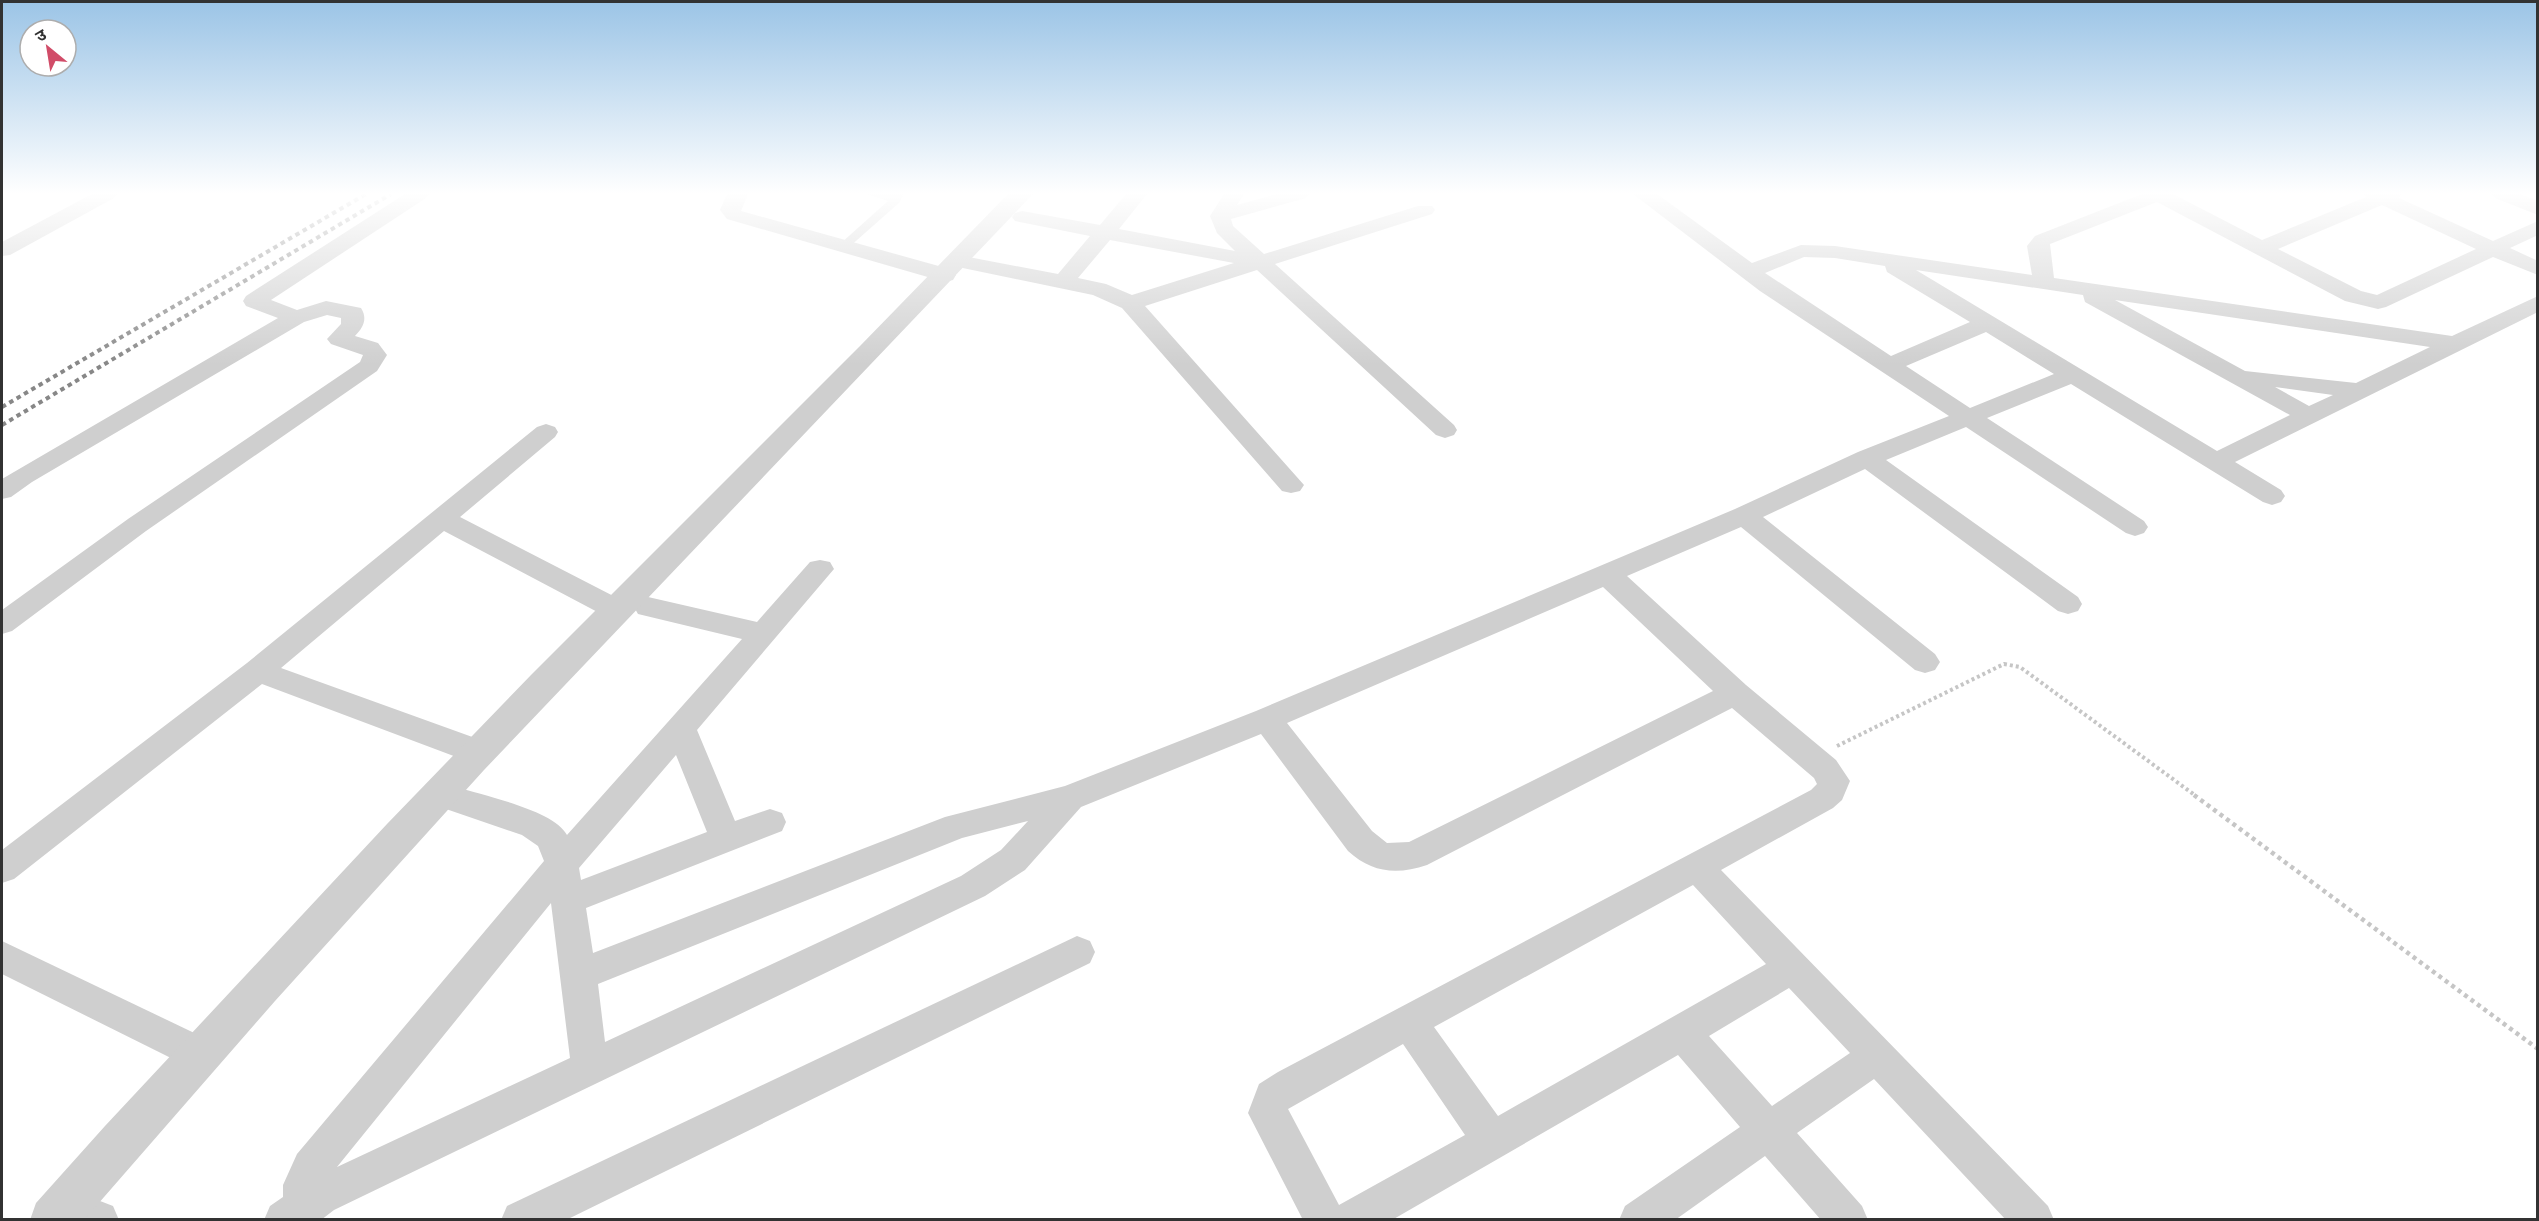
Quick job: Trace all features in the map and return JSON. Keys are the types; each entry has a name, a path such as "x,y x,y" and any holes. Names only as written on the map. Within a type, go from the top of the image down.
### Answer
{"street":[{"path":"296,317 254,301 331,251"},
{"path":"872,251 1098,289 1118,296 1130,303 1291,485"},
{"path":"78,1218 198,1053 362,890 457,801 632,608 977,251"},
{"path":"1062,283 1089,251"},
{"path":"1204,251 1259,261"},
{"path":"1248,251 1445,430"},
{"path":"1130,303 1292,251"},
{"path":"1722,251 1889,365 2135,527"},
{"path":"2039,251 2044,283"},
{"path":"2267,251 2353,296 2378,302 2486,251"},
{"path":"2499,251 2538,269"},
{"path":"1750,272 1801,252 1835,252 2457,344"},
{"path":"1883,259 2272,496"},
{"path":"2078,288 2309,416"},
{"path":"2216,462 2538,303"},
{"path":"2,491 23,476 296,317 326,308 353,313 352,326 339,339 369,348 375,355 369,366 137,525 2,624"},
{"path":"1889,365 1987,323"},
{"path":"579,975 957,826 1070,798 1267,718 1744,514 1867,458 2073,375"},
{"path":"2235,375 2362,391"},
{"path":"2,869 258,670 546,432"},
{"path":"1867,458 2068,604"},
{"path":"1744,514 1925,662"},
{"path":"442,519 632,608 764,634"},
{"path":"320,1196 303,1198 303,1185 311,1168 562,864 820,569"},
{"path":"1325,1220 1268,1113 1273,1097 1291,1085 1822,799 1831,791 1834,781 1814,758 1735,693 1606,573"},
{"path":"78,1218 362,890 478,752 632,608"},
{"path":"258,670 478,752"},
{"path":"1267,718 1359,841 1372,854 1392,860 1415,855 1735,693"},
{"path":"681,729 726,839"},
{"path":"284,1220 320,1196 996,873 1026,848 1070,798"},
{"path":"457,801 534,826 551,837 562,864 590,1068"},
{"path":"568,900 770,822"},
{"path":"1697,867 2034,1220"},
{"path":"521,1220 1077,952"},
{"path":"2,957 198,1053"},
{"path":"1352,1220 1682,1033 1791,968"},
{"path":"1409,1022 1492,1140"},
{"path":"1682,1033 1848,1220"},
{"path":"1639,1220 1876,1056"}],"path":[{"path":"1814,758 1988,670 2004,664 2020,668 2538,1049"}],"railway":[{"path":"2,407 269,251"},
{"path":"2,425 295,251"}]}
